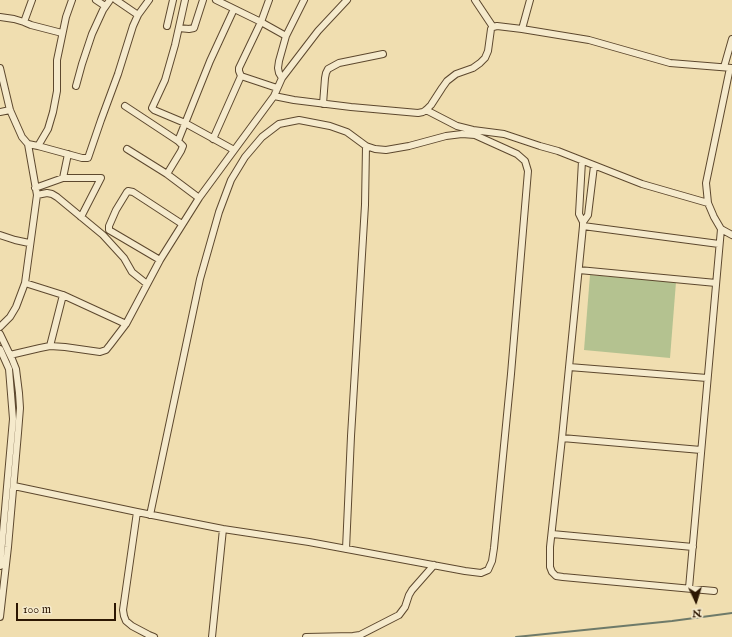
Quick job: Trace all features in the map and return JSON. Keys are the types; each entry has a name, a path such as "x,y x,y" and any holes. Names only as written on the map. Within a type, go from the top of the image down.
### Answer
{"street":[{"path":"24,22 32,0"},
{"path":"38,146 48,129 53,112 57,91 57,60 66,17 72,0"},
{"path":"96,0 105,6"},
{"path":"76,86 97,21 110,0"},
{"path":"28,144 86,159 88,158 123,61 133,26 138,15 150,0"},
{"path":"167,26 173,0"},
{"path":"185,0 175,45 165,80 152,108 185,123 234,150"},
{"path":"179,28 194,28 203,0"},
{"path":"216,0 286,36"},
{"path":"178,141 234,0"},
{"path":"213,138 241,76 239,74 239,68 261,22 269,0"},
{"path":"282,78 278,68 286,36 304,0"},
{"path":"10,355 50,346 100,352 106,350 126,324 160,260 221,166 274,96 282,78 318,31 347,0"},
{"path":"475,0 493,27"},
{"path":"522,29 530,0"},
{"path":"120,1 138,15"},
{"path":"0,17 14,19 62,33"},
{"path":"493,27 502,26 589,40 670,63 729,68"},
{"path":"274,96 323,104 418,113 426,110 431,105 442,88 456,74 473,68 485,58 488,51 491,29 493,27"},
{"path":"732,38 729,68 706,183 708,203 714,217 721,229 732,235"},
{"path":"323,104 325,78 328,69 339,64 383,54"},
{"path":"0,68 10,110 22,137 28,144 37,195 25,283 21,296 10,318 0,327"},
{"path":"241,76 277,88"},
{"path":"125,106 178,141 183,146 167,174"},
{"path":"0,112 10,110"},
{"path":"426,110 456,126 504,134 558,151 642,184 708,203"},
{"path":"14,486 150,515 223,529 309,542 465,571 481,573 488,570 492,561 511,374 528,172 525,161 517,154 475,135 462,134 446,136 403,148 386,150 366,146 346,132 336,128 299,120 279,124 262,137 245,157 231,180 219,212 200,279 150,515"},
{"path":"346,549 351,436 365,205 366,146"},
{"path":"127,149 167,174 199,198"},
{"path":"63,178 68,154"},
{"path":"582,161 579,214 583,224"},
{"path":"594,166 588,215 583,224 550,567 556,576 714,591"},
{"path":"35,188 63,178 101,178 81,217"},
{"path":"160,260 109,230 109,226 116,210 127,192 133,192 182,224"},
{"path":"37,195 47,193 57,197 103,235 124,258 132,272 147,284"},
{"path":"583,224 719,244"},
{"path":"689,588 721,229"},
{"path":"0,235 30,243"},
{"path":"579,270 716,283"},
{"path":"25,283 63,295 126,324"},
{"path":"50,346 63,295"},
{"path":"0,334 16,369 20,408 14,486 0,617"},
{"path":"0,349 8,369 14,420 0,566"},
{"path":"569,367 708,378"},
{"path":"562,438 701,450"},
{"path":"137,512 123,610 126,621 132,626 154,637"},
{"path":"212,637 223,529"},
{"path":"552,534 693,547"},
{"path":"306,637 360,635 399,615 405,607 412,590 434,565"}],"green space":[{"path":"590,275 676,282 670,358 584,350"}],"waterway":[{"path":"516,637 672,621 732,613"}]}
